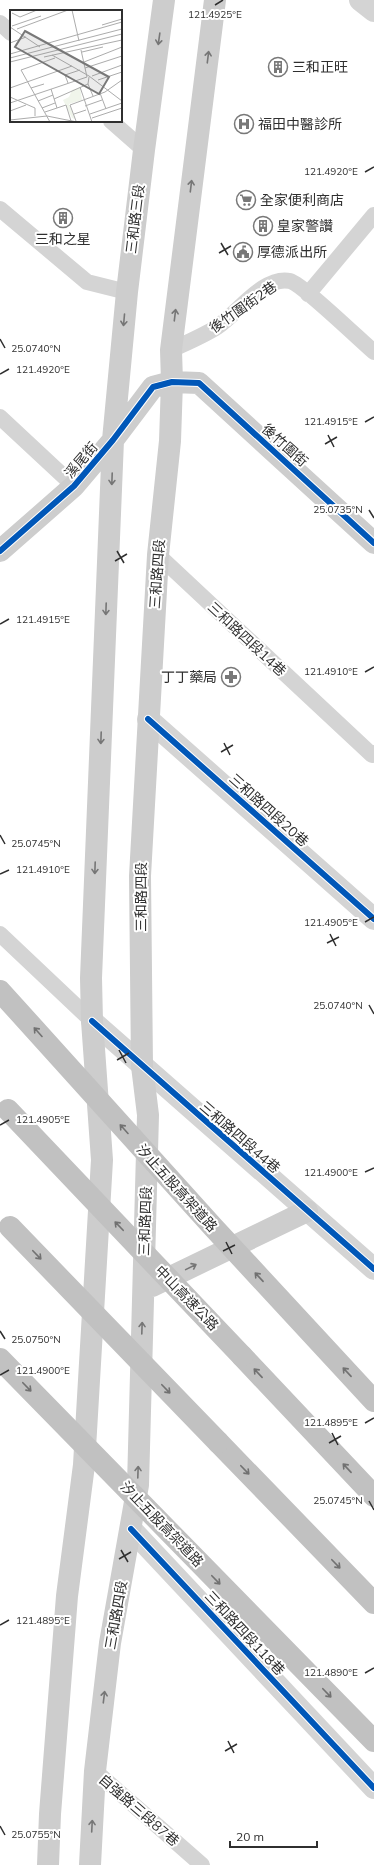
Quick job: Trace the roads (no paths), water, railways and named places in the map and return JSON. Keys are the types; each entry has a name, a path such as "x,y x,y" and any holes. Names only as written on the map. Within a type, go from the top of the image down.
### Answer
{"highway":[{"name":"汐止五股高架道路","path":"0,991 213,1228 374,1401"},
{"name":"中山高速公路","path":"4,1105 374,1496"},
{"path":"5,1222 374,1603"},
{"name":"汐止五股高架道路","path":"0,1359 374,1741"}],"main road":[{"name":"三和路三段","path":"113,440 127,292 164,0"},
{"path":"172,382 171,350 215,0"},
{"name":"溪尾街","path":"0,550 74,486 113,440 153,387 172,382"},
{"name":"後竹圍街","path":"172,382 199,383 374,543"},
{"name":"三和路四段","path":"90,1865 95,1771 110,1643 138,1486 148,1116 142,1066 140,876 158,555 170,442 172,382"},
{"path":"48,1865 50,1814 67,1596 84,1465 102,1160 90,978 113,440"},
{"path":"143,1290 307,1211"}],"street":[{"path":"360,0 374,11"},
{"name":"三和路四段20巷","path":"148,719 374,919"},
{"name":"三和路四段44巷","path":"92,1021 374,1269"},
{"name":"三和路四段118巷","path":"131,1529 374,1788"}],"lane":[{"path":"0,23 10,31"},
{"path":"112,122 144,150"},
{"path":"0,209 87,282 127,292"},
{"path":"308,294 374,215"},
{"name":"後竹圍街2巷","path":"171,350 218,327 250,298 279,280 292,281 374,352"},
{"path":"0,417 74,486"},
{"name":"三和路四段14巷","path":"158,555 373,754"},
{"path":"0,934 92,1021"},
{"name":"自強路三段87巷","path":"95,1771 202,1865"}],"place":[{"name":"三和正旺","path":"278,67"},
{"name":"福田中醫診所","path":"244,124"},
{"name":"全家便利商店","path":"246,200"},
{"name":"三和之星","path":"63,218"},
{"name":"皇家警讚","path":"263,226"},
{"name":"厚德派出所","path":"243,252"},
{"name":"丁丁藥局","path":"231,677"}]}
